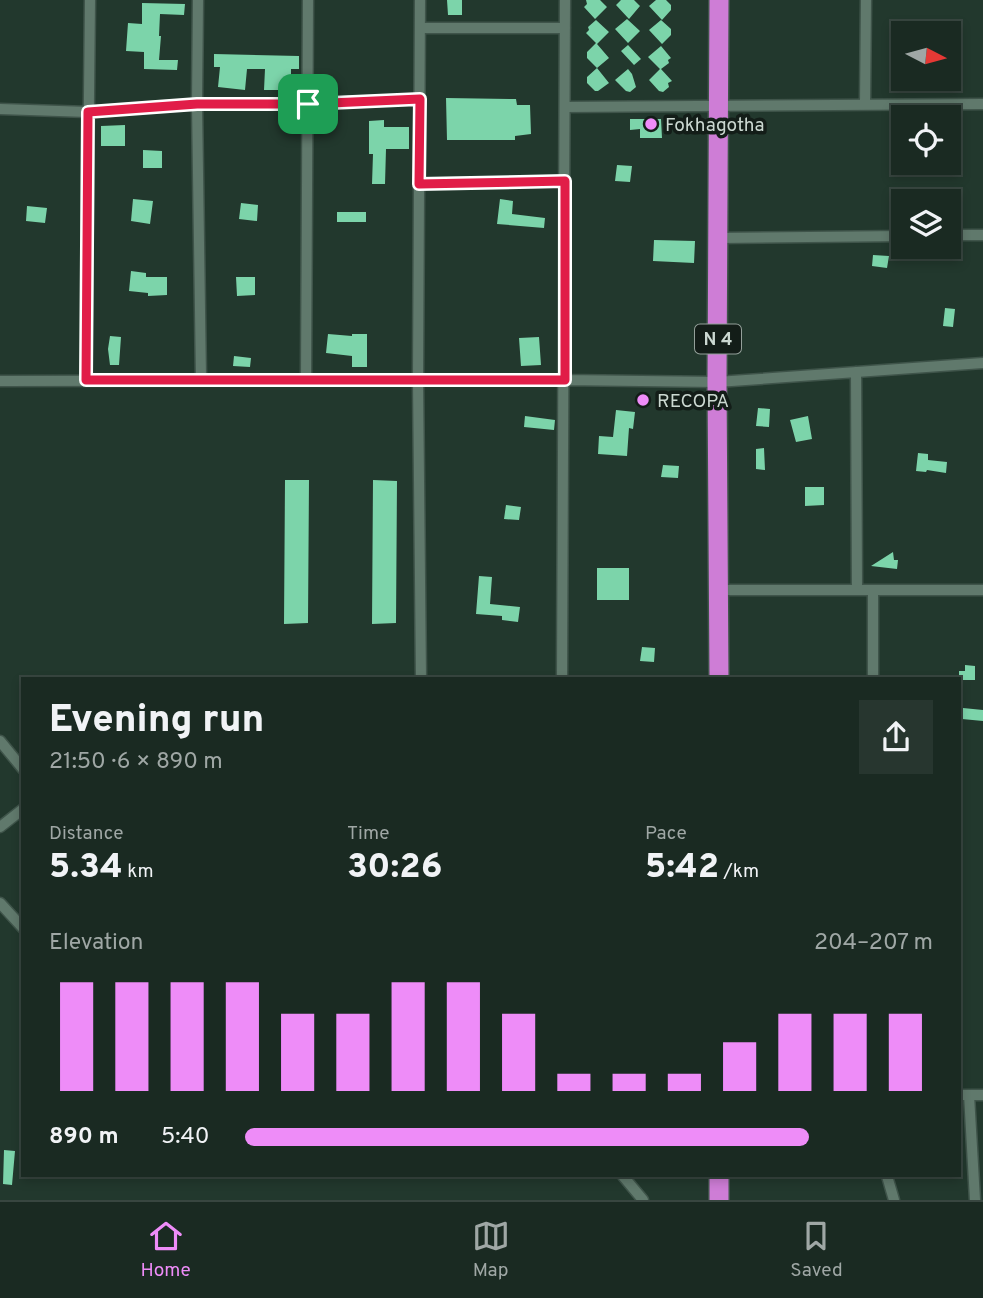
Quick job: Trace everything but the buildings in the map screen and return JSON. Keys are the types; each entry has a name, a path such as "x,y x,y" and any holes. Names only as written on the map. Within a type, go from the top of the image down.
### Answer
{"highway":[{"name":"N 4","path":"719,0 719,677"},
{"path":"719,1177 719,1200"}],"street":[{"path":"86,380 90,0"},
{"path":"198,0 201,379"},
{"path":"306,380 308,0"},
{"path":"420,0 418,380 421,677"},
{"path":"562,677 565,0"},
{"path":"865,104 866,0"},
{"path":"420,28 565,28"},
{"path":"0,109 88,112 197,104 308,104 420,99"},
{"path":"565,107 983,103"},
{"path":"419,184 565,181"},
{"path":"961,235 983,235"},
{"path":"718,238 891,236"},
{"path":"0,381 201,379 718,382 983,363"},
{"path":"856,372 857,590"},
{"path":"719,590 983,590"},
{"path":"873,590 873,677"},
{"path":"0,741 21,767"},
{"path":"0,827 21,810"},
{"path":"0,903 21,926"},
{"path":"975,1200 964,1095 983,1095"},
{"path":"623,1177 643,1200"},
{"path":"887,1177 894,1200"}],"place":[{"name":"Fokhagotha","path":"651,124"},
{"name":"RECOPA","path":"643,400"}],"route":[{"path":"420,99 419,184 565,181 565,380 86,380 88,112 197,104 308,104 420,99"}]}
